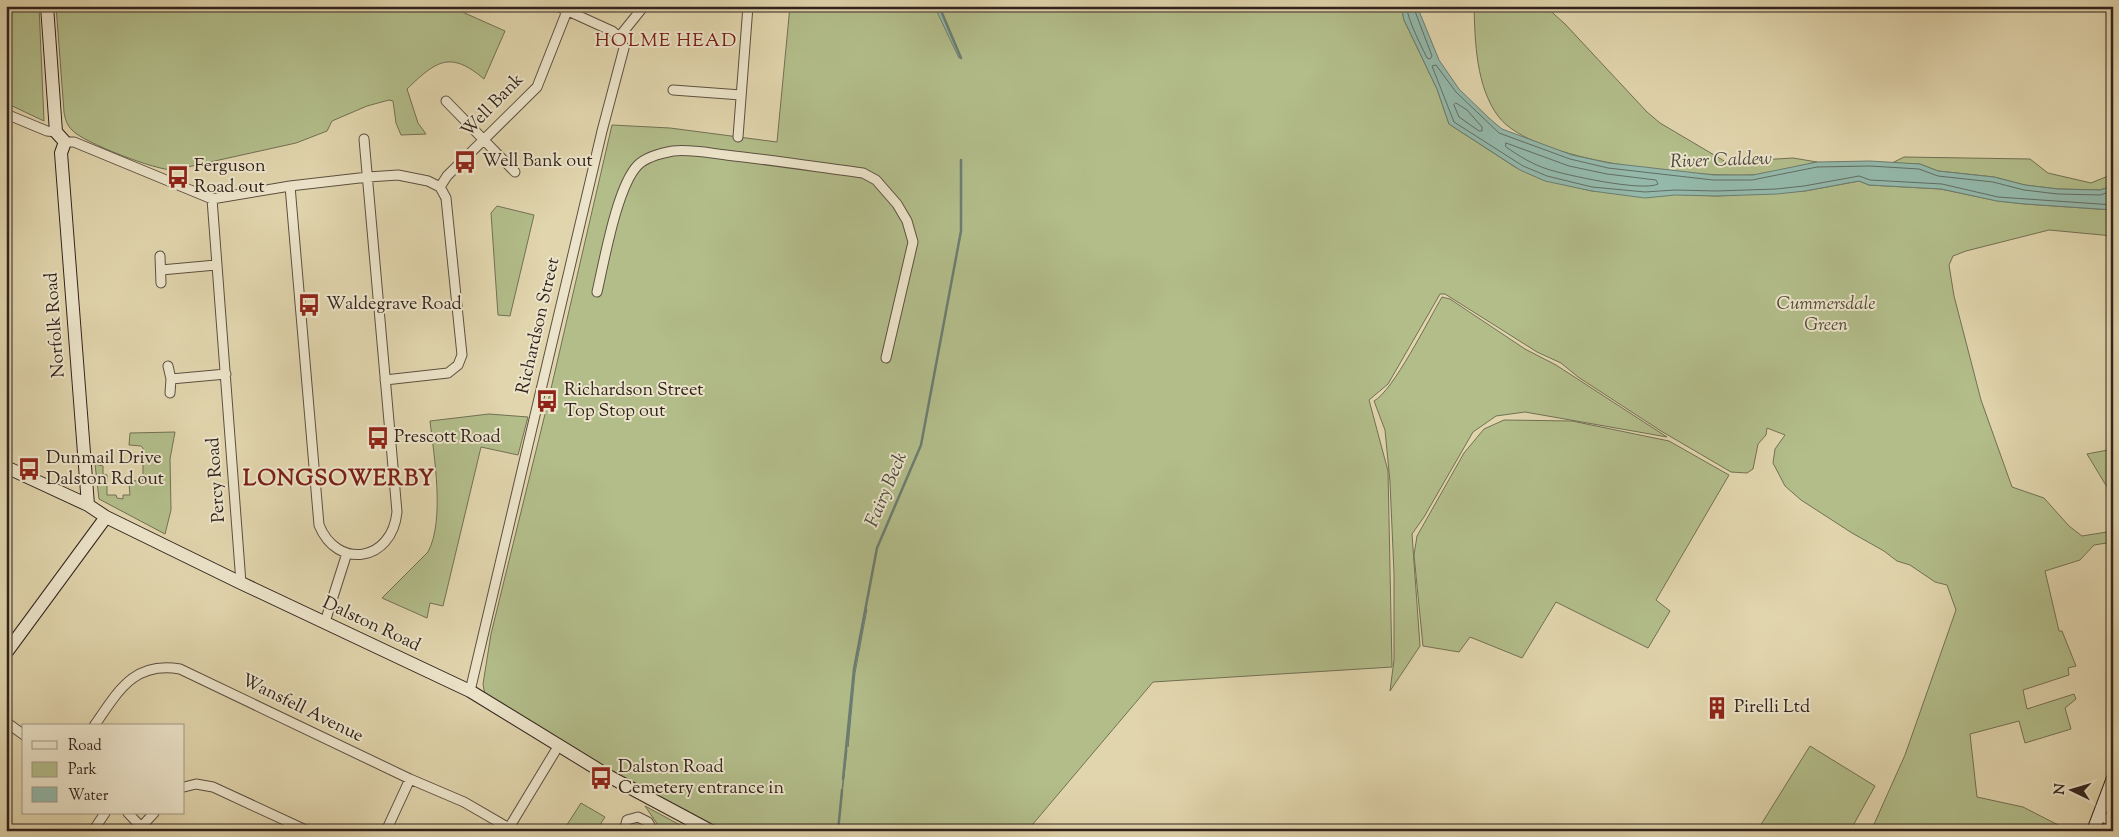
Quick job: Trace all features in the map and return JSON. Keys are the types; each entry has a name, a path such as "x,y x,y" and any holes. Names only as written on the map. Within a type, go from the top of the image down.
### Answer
{"main road":[{"path":"47,6 56,132 65,142"},
{"name":"Norfolk Road","path":"65,142 61,153 88,505"},
{"name":"Dalston Road","path":"6,467 88,505 106,517 241,583 470,692 624,785 712,831"},
{"path":"6,653 106,517"},
{"path":"2093,831 2113,778"}],"street":[{"path":"557,6 606,28 619,37 644,6"},
{"path":"738,137 748,6"},
{"name":"Well Bank","path":"440,187 447,176 537,87 567,11"},
{"name":"Richardson Street","path":"470,692 602,131 624,52 619,37"},
{"path":"673,90 742,95"},
{"path":"446,101 515,172"},
{"path":"6,114 47,131 56,132"},
{"path":"290,186 317,518 321,532 328,542 339,550 347,553 373,552 385,544 394,529 397,512 364,139"},
{"path":"65,142 74,142 212,199 290,186 368,177 412,176 440,187 446,198 462,355 458,365 448,374 385,380"},
{"path":"598,292 615,217 624,192 638,165 650,157 673,151 690,152 768,159 863,173 876,180 897,204 907,221 912,242 886,358"},
{"name":"Percy Road","path":"212,199 241,583"},
{"path":"160,256 162,283"},
{"path":"161,270 216,265"},
{"path":"168,366 171,379 170,393"},
{"path":"171,379 226,374"},
{"path":"325,622 347,553"},
{"name":"Wansfell Avenue","path":"95,724 124,685 131,679 139,674 158,668 180,669 410,779 464,802 508,830"},
{"path":"6,722 22,733"},
{"path":"508,830 558,745"},
{"path":"386,831 410,779"},
{"path":"185,787 196,784 213,787 308,831"},
{"path":"93,831 105,814"},
{"path":"129,814 143,828 153,814"},
{"path":"2098,816 2113,821"},
{"path":"624,831 627,820 638,817 648,822 653,831"}],"green space":[{"path":"6,6 39,6 44,121 6,103"},
{"path":"56,6 449,6 505,31 484,79 462,64 444,63 426,72 407,89 418,123 426,134 401,135 396,123 393,101 389,100 367,106 332,121 327,131 296,143 174,170 152,166 104,148 79,135 69,126 64,112"},
{"name":"Cummersdale Green","path":"790,6 1401,6 1404,20 1437,89 1449,124 1515,167 1541,179 1592,191 1717,196 1805,191 1859,181 1869,185 1941,189 1998,201 2113,210 2113,236 2049,230 1966,251 1953,256 1949,265 1954,296 1981,400 2012,487 2044,498 2069,526 2082,536 2113,531 2113,542 2094,545 2080,560 2045,571 2059,631 2062,631 2076,666 2068,668 2069,675 2023,690 2027,709 2074,694 2076,699 2065,708 2071,729 2025,743 2019,721 1970,734 1977,797 2023,807 2070,831 1871,831 1905,755 1956,610 1947,585 1935,582 1910,565 1897,561 1801,500 1785,486 1773,463 1775,449 1785,435 1767,428 1766,435 1758,444 1753,469 1747,473 1731,472 1661,431 1578,377 1561,363 1537,352 1445,294 1440,294 1388,384 1369,400 1388,471 1392,667 1153,682 1027,831 711,831 485,695 483,684 491,634 547,406 612,125 670,128 777,142"},
{"path":"1474,6 1545,6 1565,24 1647,112 1660,123 1726,162 1793,158 1817,162 1758,175 1724,175 1654,170 1616,164 1578,156 1544,145 1517,132 1498,116 1491,104 1485,91 1478,63"},
{"path":"1904,157 2030,159 2048,173 2091,183 2113,174 2113,186 2100,190 2058,189 2025,185 1994,177 1938,171 1920,164 1892,163"},
{"path":"497,206 534,215 510,316 498,315 491,213"},
{"path":"1442,297 1450,299 1525,349 1556,365 1667,437 1525,412 1496,416 1473,432 1424,517 1412,534 1420,646 1390,691 1394,660 1394,573 1390,482 1385,430 1374,401 1391,384"},
{"path":"489,414 528,417 518,455 481,447 443,606 430,603 427,618 382,598 428,552 433,539 436,523 437,488 430,421"},
{"path":"1504,420 1572,421 1669,441 1729,475 1656,600 1670,611 1648,648 1556,602 1522,658 1470,637 1459,652 1423,646 1414,555 1417,536 1464,453 1484,429"},
{"path":"175,432 170,459 171,510 165,534 99,499 95,464 103,466 103,474 107,475 107,495 116,495 117,498 123,499 123,495 130,495 129,484 133,481 143,480 143,448 141,446 129,445 130,433"},
{"path":"2113,449 2113,486 2107,487 2087,454"},
{"path":"1810,746 1875,786 1850,831 1757,831"},
{"path":"581,803 605,817 596,831 563,831"},
{"path":"645,806 691,831 662,831"}],"water":[{"path":"937,6 939,6 961,58 959,58 938,14"},
{"path":"1401,6 1417,6 1439,60 1459,89 1490,119 1502,129 1572,155 1609,163 1714,175 1753,175 1817,162 1870,161 1920,164 1938,171 1994,177 2025,185 2058,189 2100,190 2113,186 2113,210 1997,201 1941,189 1869,185 1859,181 1777,194 1675,195 1645,198 1592,191 1545,181 1520,170 1449,124 1437,89 1404,20"},
{"path":"865,609 867,609 855,673 848,747 854,669"},
{"path":"846,750 847,750 838,831"}],"waterway":[{"name":"Fairy Beck","path":"939,6 961,58"},
{"name":"Fairy Beck","path":"843,779 854,669 877,548 921,445 961,231 961,160"},
{"name":"Fairy Beck","path":"838,831 842,790"}],"place":[{"name":"Well Bank out","path":"465,162"},
{"name":"Ferguson Road out","path":"178,177"},
{"name":"Waldegrave Road","path":"309,305"},
{"name":"Richardson Street Top Stop out","path":"547,401"},
{"name":"Prescott Road","path":"378,438"},
{"name":"Dunmail Drive Dalston Rd out","path":"29,469"},
{"name":"Pirelli Ltd","path":"1717,708"},
{"name":"Dalston Road Cemetery entrance in","path":"601,778"}],"district":[{"name":"HOLME HEAD","path":"666,41"},
{"name":"LONGSOWERBY","path":"339,480"}],"water label":[{"name":"River Caldew","path":"1721,161"}]}
